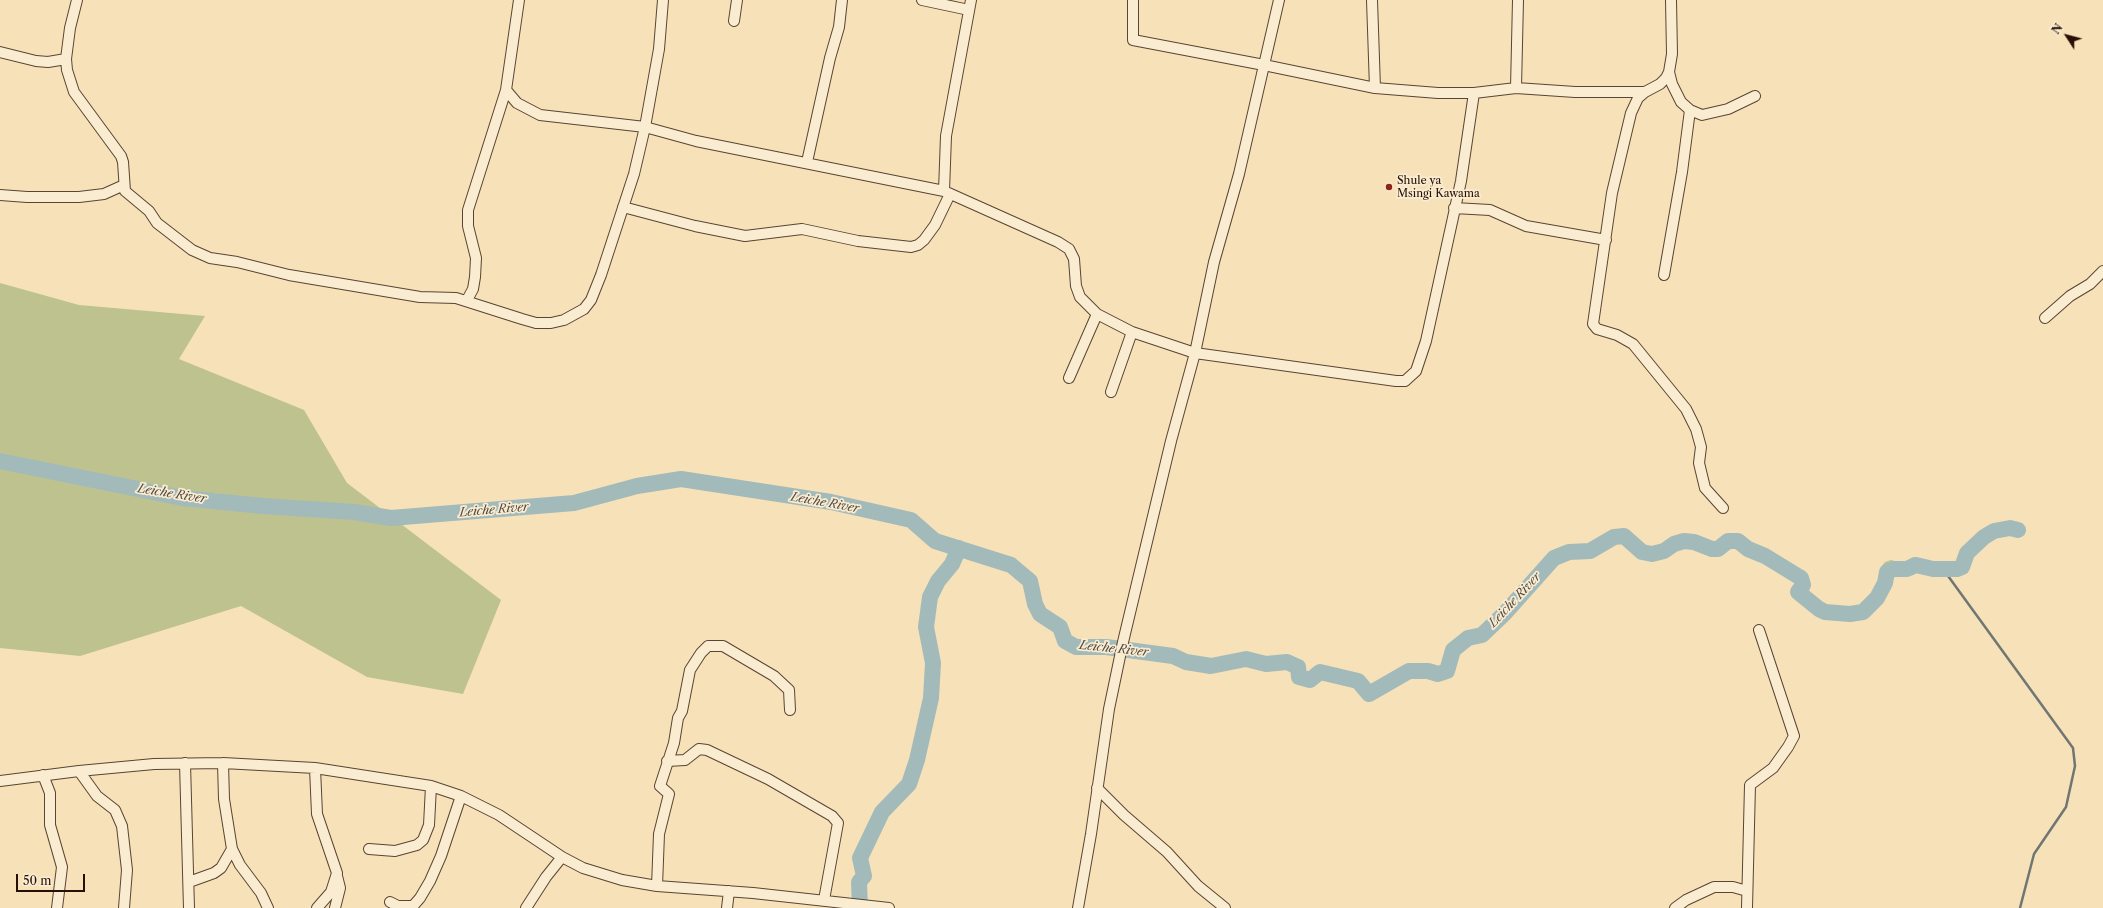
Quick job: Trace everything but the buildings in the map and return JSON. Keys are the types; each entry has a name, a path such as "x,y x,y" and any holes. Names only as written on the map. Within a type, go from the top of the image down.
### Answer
{"street":[{"path":"77,0 70,28 66,59 66,70 74,92 121,156 123,162 124,185 127,194 149,211 157,223 203,256 237,262 289,275 383,292 420,297 456,298 467,300 536,323 551,323 574,316 584,309 591,300 634,174 660,49 663,0"},
{"path":"467,300 473,289 476,277 476,258 468,226 468,210 506,90 519,0"},
{"path":"734,21 737,0"},
{"path":"807,162 830,58 839,27 842,0"},
{"path":"922,0 969,10"},
{"path":"623,207 695,226 745,236 802,230 858,241 911,247 918,246 935,224 947,192 946,136 971,0"},
{"path":"1133,0 1133,40 1375,88 1413,92 1474,93 1516,88 1575,92 1645,92"},
{"path":"1078,908 1109,709 1119,660 1170,442 1195,353 1214,262 1239,174 1279,0"},
{"path":"1372,0 1375,88"},
{"path":"1516,88 1518,0"},
{"path":"1670,0 1672,54 1669,72 1660,84 1645,92 1638,98 1631,113 1612,193 1593,324 1597,329 1617,335 1633,344 1686,409 1696,430 1701,447 1699,463 1704,488 1724,508"},
{"path":"0,52 36,61 48,62 66,59"},
{"path":"1669,72 1677,97 1690,110 1702,115 1713,114 1755,96"},
{"path":"506,90 517,103 540,115 645,127 696,140 947,192 1058,242 1069,249 1074,259 1076,286 1080,297 1097,314 1132,332 1195,353 1396,381 1405,381 1416,372 1426,341 1461,181 1474,93"},
{"path":"1664,275 1681,179 1690,110"},
{"path":"0,195 27,197 79,197 104,194 124,185"},
{"path":"1454,208 1490,210 1526,226 1606,240"},
{"path":"2045,318 2070,296 2090,284 2103,271"},
{"path":"1069,378 1097,314"},
{"path":"1111,392 1132,332"},
{"path":"1747,908 1750,785 1773,768 1794,736 1759,630"},
{"path":"657,886 659,834 669,797 669,794 660,786 666,761 682,711 690,670 694,662 708,646 723,646 782,682 789,690 790,710"},
{"path":"666,761 685,760 699,749 707,750 768,779 832,816 838,823 824,900"},
{"path":"185,763 189,908"},
{"path":"0,781 79,771 154,764 222,763 315,768 431,786 460,796 499,815 562,857 583,868 602,874 657,886 730,891 889,908"},
{"path":"222,763 224,798 232,849 240,865 261,893 268,908"},
{"path":"315,768 317,814 340,888 335,908"},
{"path":"79,771 97,796 115,810 122,826 127,870 124,908"},
{"path":"43,776 50,792 50,825 62,867 57,908"},
{"path":"369,849 395,851 417,845 423,840 429,825 431,786"},
{"path":"1097,788 1124,815 1167,852 1198,886 1225,908"},
{"path":"390,902 398,906 413,906 420,898 430,881 441,856 460,796"},
{"path":"189,882 208,876 221,868 232,849"},
{"path":"526,908 546,877 562,857"},
{"path":"317,908 331,892 337,876"},
{"path":"1675,908 1686,900 1714,887 1733,887 1747,891"},
{"path":"727,908 730,891"}],"green space":[{"path":"0,283 79,305 205,316 179,359 304,410 347,483 501,600 463,694 367,677 241,606 80,656 0,648"},
{"path":"1913,557 1920,562 1916,570 1901,577 1895,574 1892,577 1885,593 1881,597 1877,595 1884,578 1882,566 1885,562 1891,560 1898,562 1901,567 1904,562"}],"waterway":[{"name":"Leiche River","path":"0,461 182,498 263,506 354,512 391,518 574,503 637,486 681,479 831,502 911,520 935,541 1011,565 1030,581 1035,604 1040,614 1060,627 1065,641 1076,647 1106,647 1173,656 1186,662 1211,666 1246,659 1266,664 1287,662 1298,667 1299,677 1310,680 1320,672 1358,681 1369,694 1409,671 1428,671 1438,674 1447,671 1453,650 1468,638 1482,635 1505,613 1554,558 1569,552 1590,551 1614,537 1624,536 1642,552 1652,554 1664,551 1674,544 1684,541 1694,542 1712,549 1718,549 1728,541 1738,541 1748,549 1765,556 1801,578 1803,585 1798,592 1819,609 1825,612 1850,614 1863,612 1877,598 1885,583 1887,572 1894,569 1907,569 1916,565 1933,569 1957,569 1962,567 1967,553 1984,537 1994,531 2010,528 2018,530"},
{"path":"860,908 859,882 864,876 860,858 882,812 909,784 917,760 931,698 933,663 926,627 930,597 938,581 952,564 959,548"},
{"path":"1943,569 2073,748 2075,766 2066,807 2034,854 2020,908"}],"place":[{"name":"Shule ya Msingi Kawama","path":"1389,187"}]}
